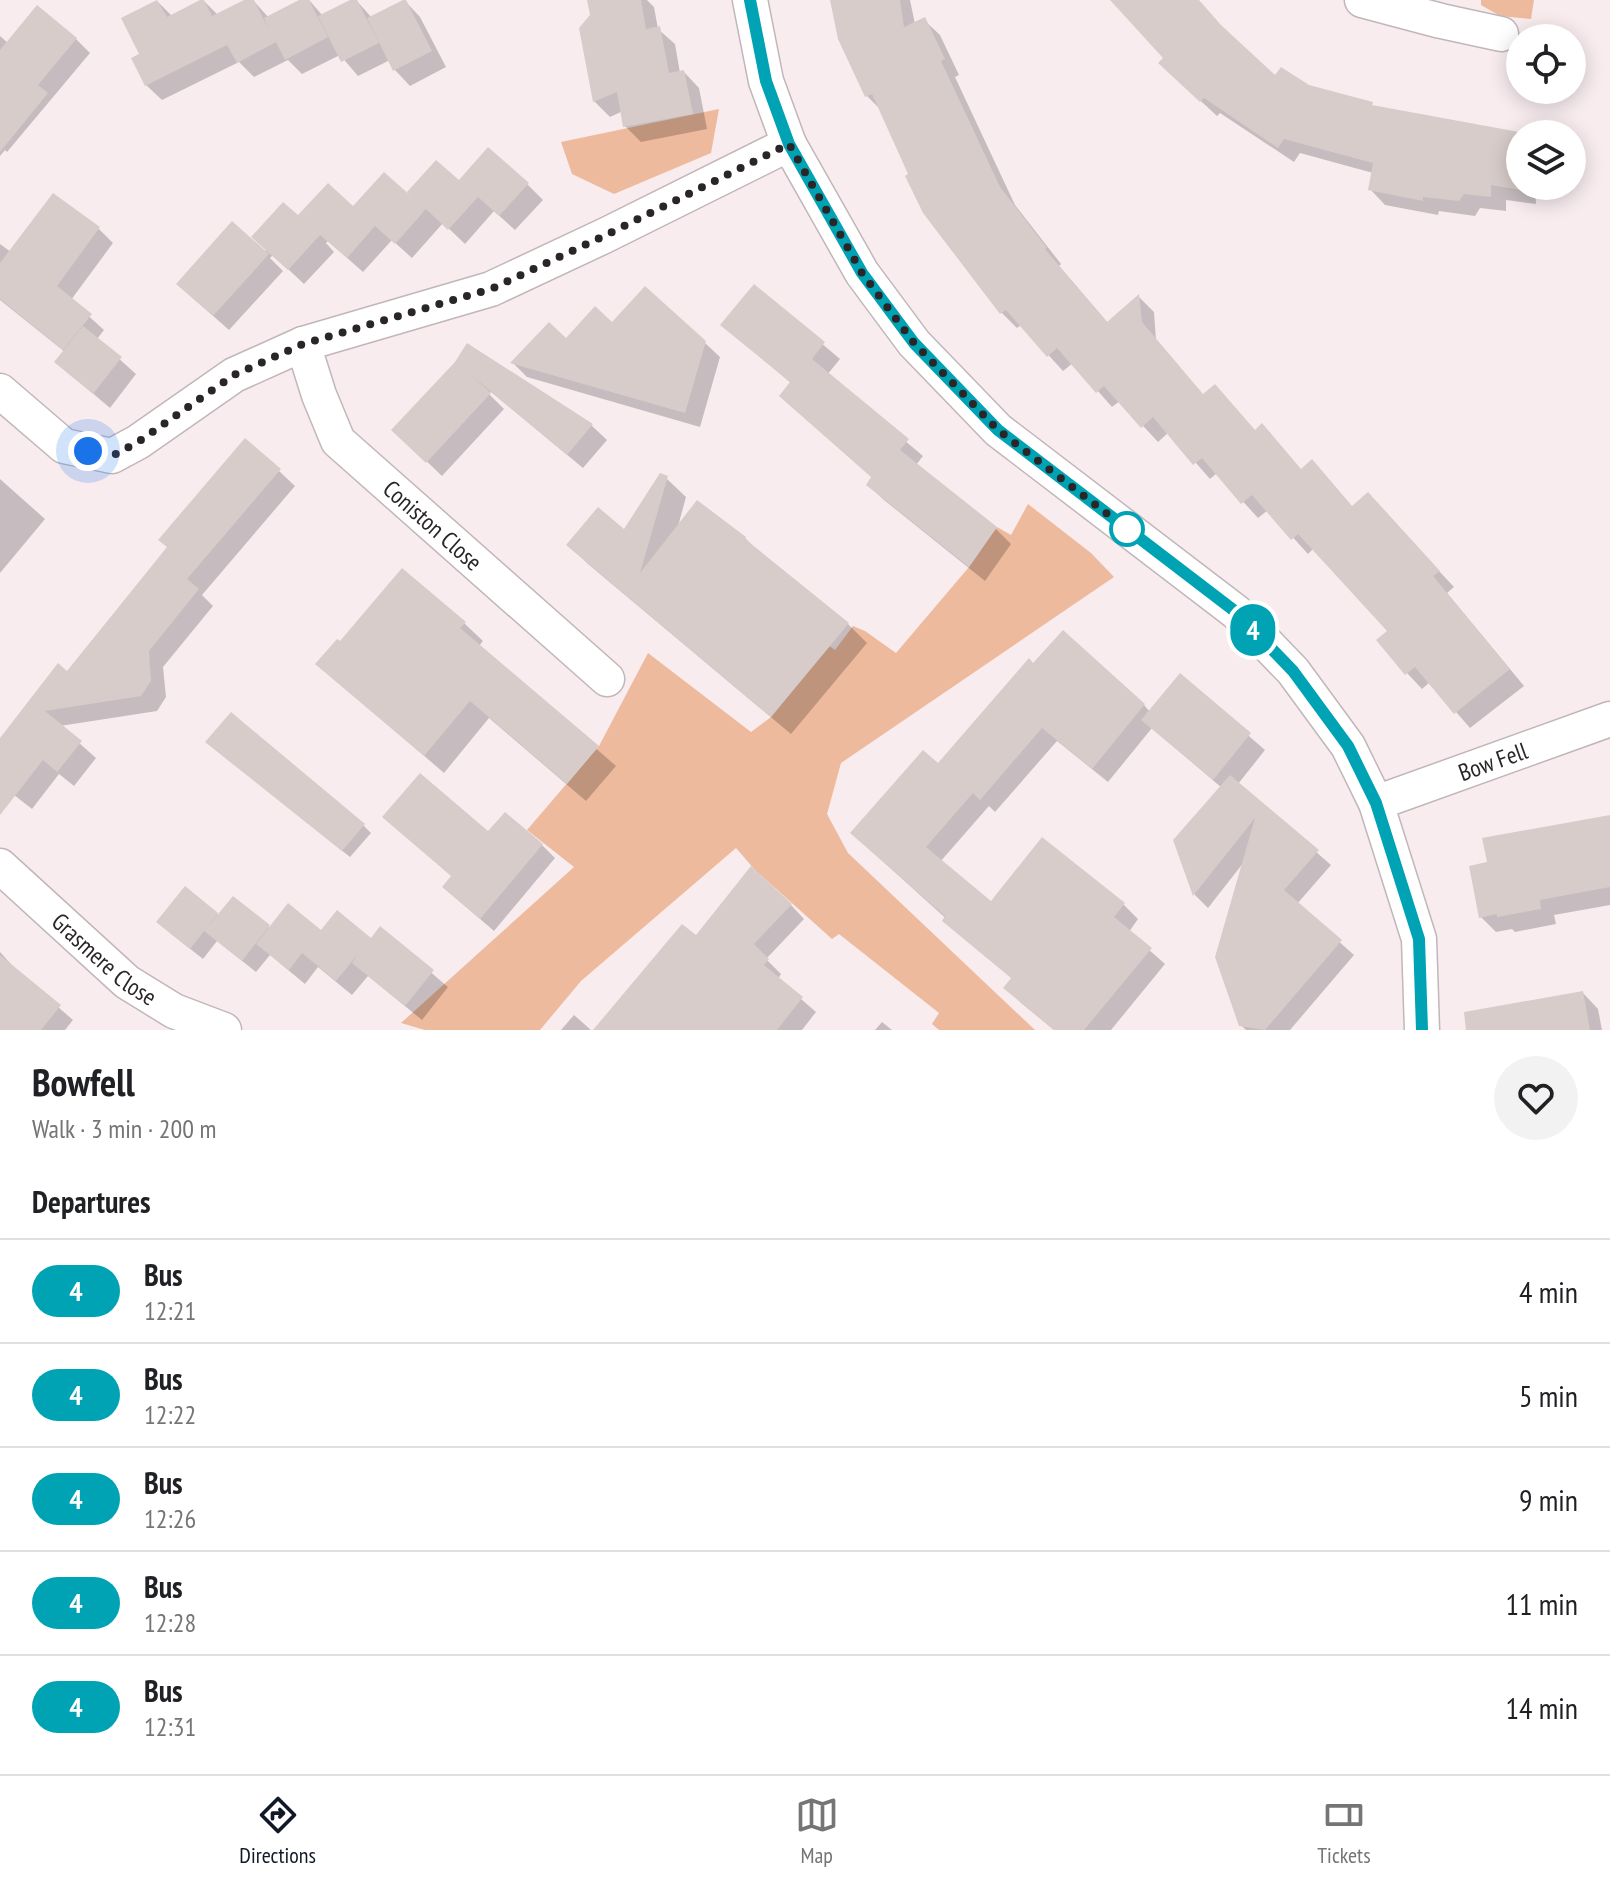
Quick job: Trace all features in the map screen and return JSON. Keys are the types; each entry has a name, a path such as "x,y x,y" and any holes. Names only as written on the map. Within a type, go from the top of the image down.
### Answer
{"street":[{"path":"750,0 766,81 789,144 862,273 914,343 998,430 1236,612 1293,671 1348,746 1376,803 1419,939 1422,1030"},
{"path":"1362,0 1454,12 1501,34"},
{"path":"0,391 64,446 112,456 138,442 234,375 303,344 491,289 789,144"},
{"name":"Coniston Close","path":"303,344 338,441 607,679"},
{"name":"Bow Fell","path":"1376,803 1610,719"},
{"name":"Grasmere Close","path":"0,866 127,982 174,1011 224,1030"}],"shaded area":[{"path":"1481,0 1534,0 1531,19 1500,16 1481,5"},
{"path":"719,109 711,153 614,194 572,174 561,142"},
{"path":"1028,504 1091,553 1114,577 841,763 827,814 848,853 1035,1030 939,1030 932,1024 939,1013 839,934 832,939 755,870 736,848 581,981 540,1030 425,1030 401,1023 574,867 527,830 599,746 648,653 751,732 771,717 828,645 835,650 853,626 896,653 969,567 997,527 1011,535"}],"building":[{"path":"157,0 167,17 200,0 204,0 212,16 244,0 254,0 269,30 264,18 299,0 309,0 328,37 285,60 276,42 237,63 227,45 145,86 131,58 139,54 121,18"},
{"path":"350,0 357,0 379,43 341,62 318,16"},
{"path":"406,0 432,51 393,71 367,18"},
{"path":"587,0 641,0 646,29 660,26 669,73 684,70 693,114 623,127 617,92 593,102 579,28 590,15"},
{"path":"830,0 900,0 904,27 925,17 945,59 941,61 1000,187 1045,249 1107,322 1139,294 1142,322 1203,394 1215,384 1255,430 1262,423 1301,469 1312,459 1352,506 1368,492 1440,571 1433,576 1510,669 1454,714 1415,667 1405,675 1376,640 1387,631 1298,534 1291,540 1252,495 1241,504 1202,458 1193,465 1153,417 1141,428 1104,386 1096,393 1057,348 1047,357 1006,310 1000,314 923,213 872,94 865,97 838,39"},
{"path":"1110,0 1199,0 1275,75 1281,67 1309,85 1373,102 1372,105 1506,130 1506,188 1491,185 1491,197 1464,194 1459,201 1423,197 1423,201 1368,190 1373,163 1284,139 1278,148 1204,98 1200,102 1158,63 1163,58"},
{"path":"37,5 77,38 38,85 48,93 0,152 0,50"},
{"path":"488,147 529,183 499,216 478,197 448,230 426,209 395,244 375,226 347,258 306,223 320,235 288,270 251,237 283,202 298,215 328,183 353,206 384,172 411,196 407,192 436,160 459,180"},
{"path":"53,193 100,227 57,286 92,314 63,350 0,299 0,263"},
{"path":"232,221 269,254 213,316 176,284"},
{"path":"754,284 825,342 812,359 909,439 900,450 997,527 969,567 866,485 871,477 779,396 790,382 720,325"},
{"path":"645,286 706,341 685,413 510,363 549,322 566,338 595,306 612,322"},
{"path":"83,326 122,357 93,394 54,362"},
{"path":"467,343 593,424 567,455 471,375 491,393 426,463 391,430 455,362"},
{"path":"245,438 281,469 187,579 199,589 149,651 151,681 141,696 45,711 82,741 57,772 43,760 0,815 0,738 58,663 67,671 167,547 158,540"},
{"path":"660,473 668,476 640,573 697,500 849,623 771,717 566,545 598,507 624,529"},
{"path":"402,568 466,622 460,628 599,746 567,784 470,701 424,756 315,664 337,639 340,641"},
{"path":"1063,630 1145,704 1092,769 1042,728 980,800 973,793 926,847 991,901 1042,837 1125,903 1114,917 1152,948 1084,1030 1054,1030 1003,988 1011,978 942,921 945,916 850,833 923,750 938,763 1029,658 1033,663"},
{"path":"1180,673 1251,733 1213,780 1141,720"},
{"path":"231,712 365,824 342,851 205,742"},
{"path":"420,773 488,831 505,812 543,844 480,919 442,887 451,876 382,817"},
{"path":"1230,775 1319,850 1284,890 1342,940 1265,1030 1239,1026 1215,957 1255,818 1193,896 1173,840"},
{"path":"1610,815 1610,887 1540,900 1541,909 1479,918 1469,866 1487,862 1482,838"},
{"path":"751,866 792,904 754,944 769,959 764,965 803,997 777,1030 593,1030 682,924 696,935"},
{"path":"185,886 218,913 190,949 156,922"},
{"path":"233,896 270,925 242,961 204,931"},
{"path":"288,903 321,930 337,910 371,938 380,926 434,970 405,1006 352,963 358,954 336,981 302,953 289,970 256,944"},
{"path":"0,955 61,1005 41,1030 0,1030"},
{"path":"1583,991 1590,1030 1466,1030 1464,1012"}],"bus line":[{"name":"4","path":"750,0 766,81 789,144 862,273 914,343 998,430 1236,612 1293,671 1348,746 1376,803 1419,939 1422,1030"}],"route":[{"path":"88,451 112,456 138,442 234,375 303,344 491,289 789,144 862,273 914,343 998,430 1127,529"}]}
